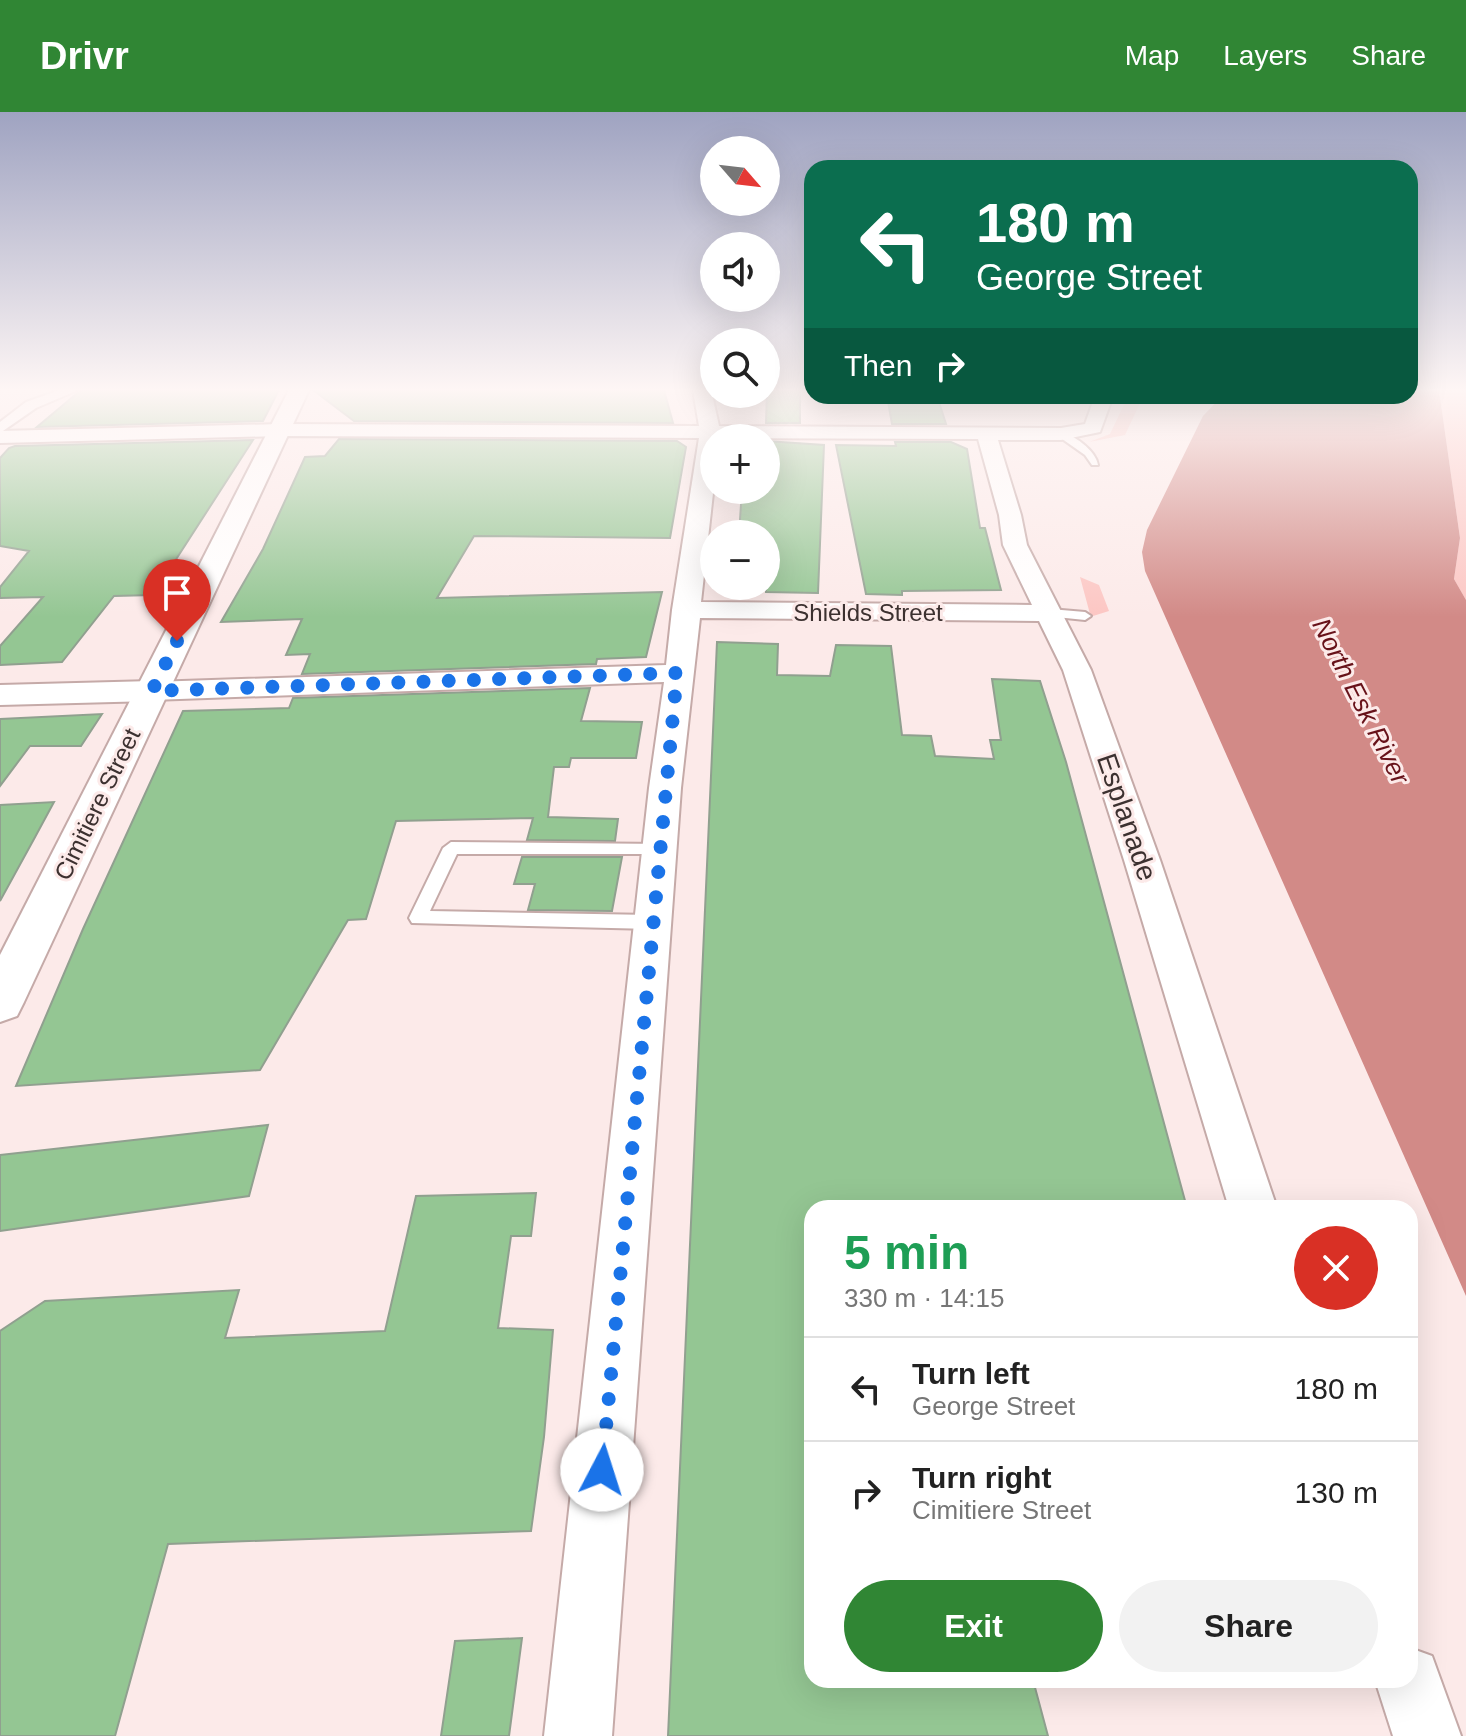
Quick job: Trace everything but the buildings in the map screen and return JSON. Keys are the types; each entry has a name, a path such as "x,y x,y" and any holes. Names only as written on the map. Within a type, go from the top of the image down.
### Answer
{"main road":[{"name":"Cimitiere Street","path":"0,1002 263,466"},
{"path":"0,695 152,691"}],"street":[{"name":"Esplanade","path":"996,466 1015,545 1033,587 1050,613 1077,670 1142,860 1250,1200"},
{"path":"578,1736 659,848 677,673 700,503"},
{"name":"Shields Street","path":"685,610 1050,613"},
{"path":"152,691 677,673"},
{"path":"1411,1688 1427,1736"}],"lane":[{"path":"1050,613 1085,616"},
{"path":"652,922 418,918 451,848 659,848"}],"shaded area":[{"path":"1450,466 1466,466 1466,600 1454,579 1460,538"},
{"path":"1080,577 1099,585 1109,611 1093,616 1090,614"}],"water":[{"name":"North Esk River","path":"1179,466 1450,466 1460,538 1454,579 1466,600 1466,1296 1145,571 1142,552 1147,530"}],"route":[{"path":"177,641 152,691 677,673 602,1470"}]}
